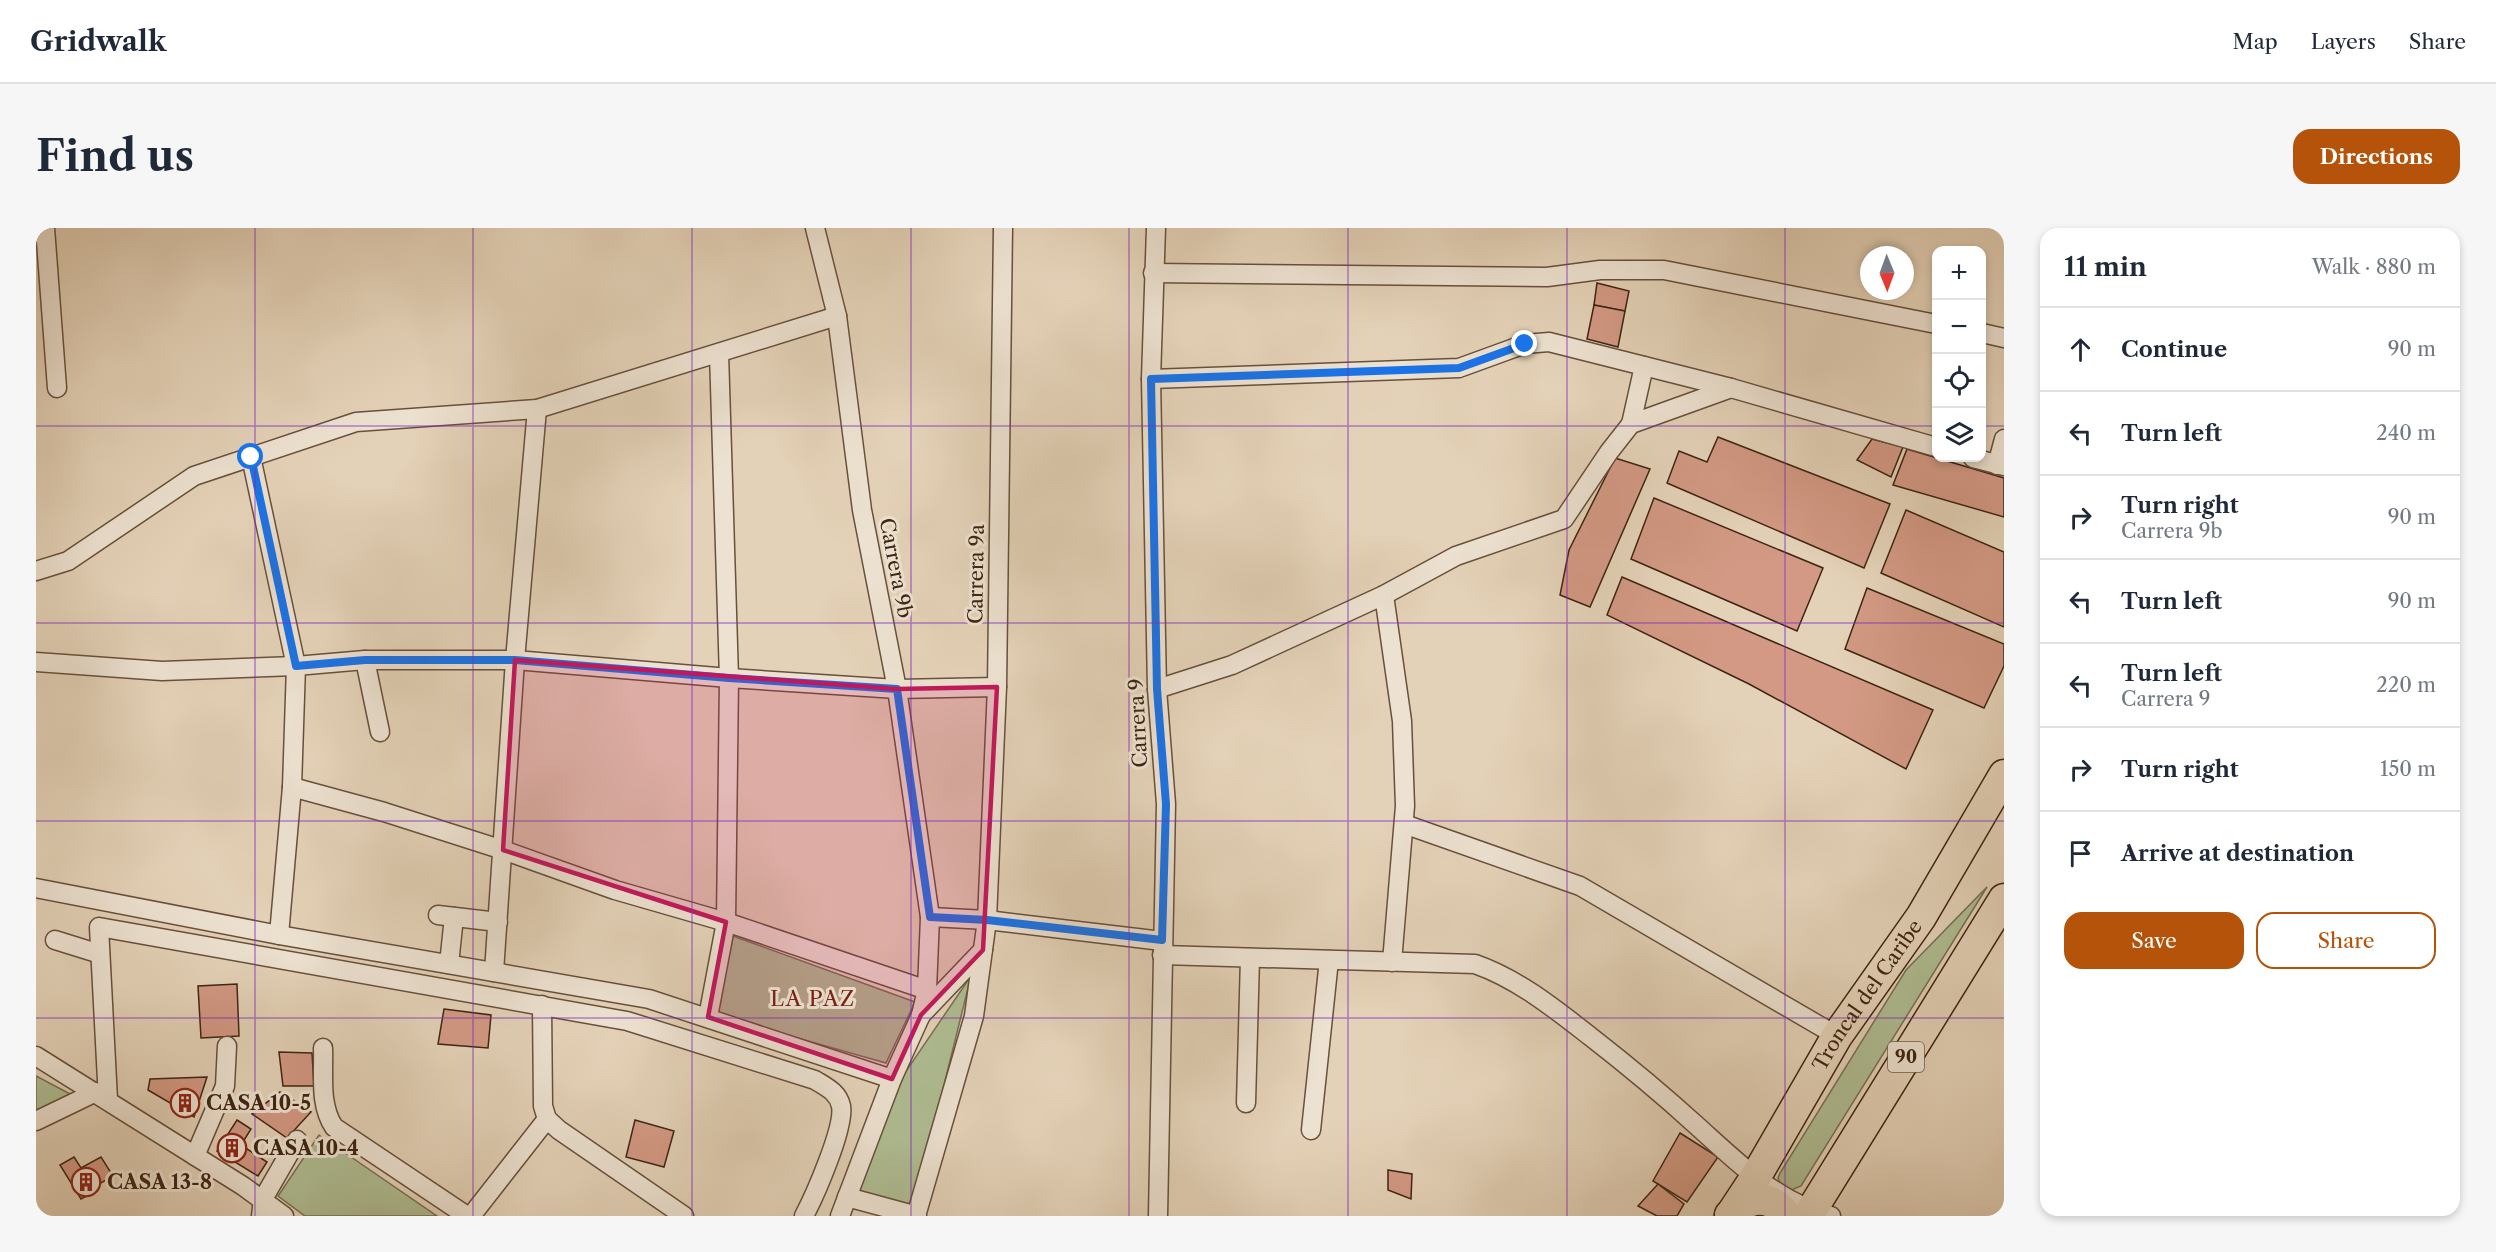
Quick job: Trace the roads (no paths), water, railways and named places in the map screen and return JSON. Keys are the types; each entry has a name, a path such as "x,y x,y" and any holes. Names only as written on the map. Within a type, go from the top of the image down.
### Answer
{"highway":[{"name":"Troncal del Caribe","path":"1730,1215 1755,1178 1836,1036 1921,916 2004,775"},
{"name":"90","path":"1809,1215 2004,899"},
{"path":"1730,1215 1740,1204 1754,1199 1768,1200 1781,1207 1809,1215"}],"street":[{"path":"45,228 57,388"},
{"name":"Carrera 9b","path":"815,228 837,316 862,510 897,689 930,917 927,990 921,1015"},
{"name":"Carrera 9a","path":"917,1216 974,1016 987,920 998,687 1003,228"},
{"name":"Carrera 9","path":"1156,228 1151,379 1157,689 1166,804 1158,1216"},
{"path":"1153,273 1547,277 1600,270 1664,270 1932,323"},
{"path":"36,571 68,561 194,476 356,422 537,409 837,316"},
{"path":"1986,334 2004,338"},
{"path":"1151,379 1459,368 1525,344 1549,342 1731,388 1932,446"},
{"path":"708,1017 726,922 729,678 719,353"},
{"path":"1157,689 1232,665 1384,595 1456,556 1564,519 1609,452 1631,424 1644,366"},
{"path":"1631,424 1731,388"},
{"path":"494,972 515,660 537,409"},
{"path":"1986,462 2001,466 2004,439"},
{"path":"251,457 296,666 292,788 279,936"},
{"path":"1384,595 1402,721 1404,824 1392,962"},
{"path":"36,662 162,671 296,666 365,660 515,660 897,689 998,687"},
{"path":"365,660 380,732"},
{"path":"292,788 384,812 503,850 615,890 726,922 927,990"},
{"path":"1404,824 1580,886 1836,1036"},
{"path":"36,888 279,936 649,999 892,1079"},
{"path":"449,964 446,916 498,922"},
{"path":"930,917 987,920 1162,948 1250,958 1475,964 1496,972 1548,1004 1651,1084 1755,1178 1809,1215"},
{"path":"102,1096 99,927 627,1021 815,1080 834,1092 840,1105 840,1127 804,1216"},
{"path":"55,940 100,954"},
{"path":"840,1216 892,1079 921,1015 983,950"},
{"path":"1246,1103 1250,958"},
{"path":"1311,1130 1329,960"},
{"path":"542,1005 543,1106 547,1119 559,1130 684,1216"},
{"path":"195,1156 225,1086 227,1046"},
{"path":"323,1048 324,1103 327,1117 334,1127 469,1216 547,1119"},
{"path":"36,1056 195,1156 262,1208 284,1216"},
{"path":"36,1121 102,1096"},
{"path":"262,1208 297,1140"},
{"path":"847,1197 917,1216"}],"place":[{"name":"CASA 10-5","path":"185,1103"},
{"name":"CASA 10-4","path":"232,1148"},
{"name":"CASA 13-8","path":"86,1182"}],"district":[{"name":"LA PAZ","path":"813,998"}]}
